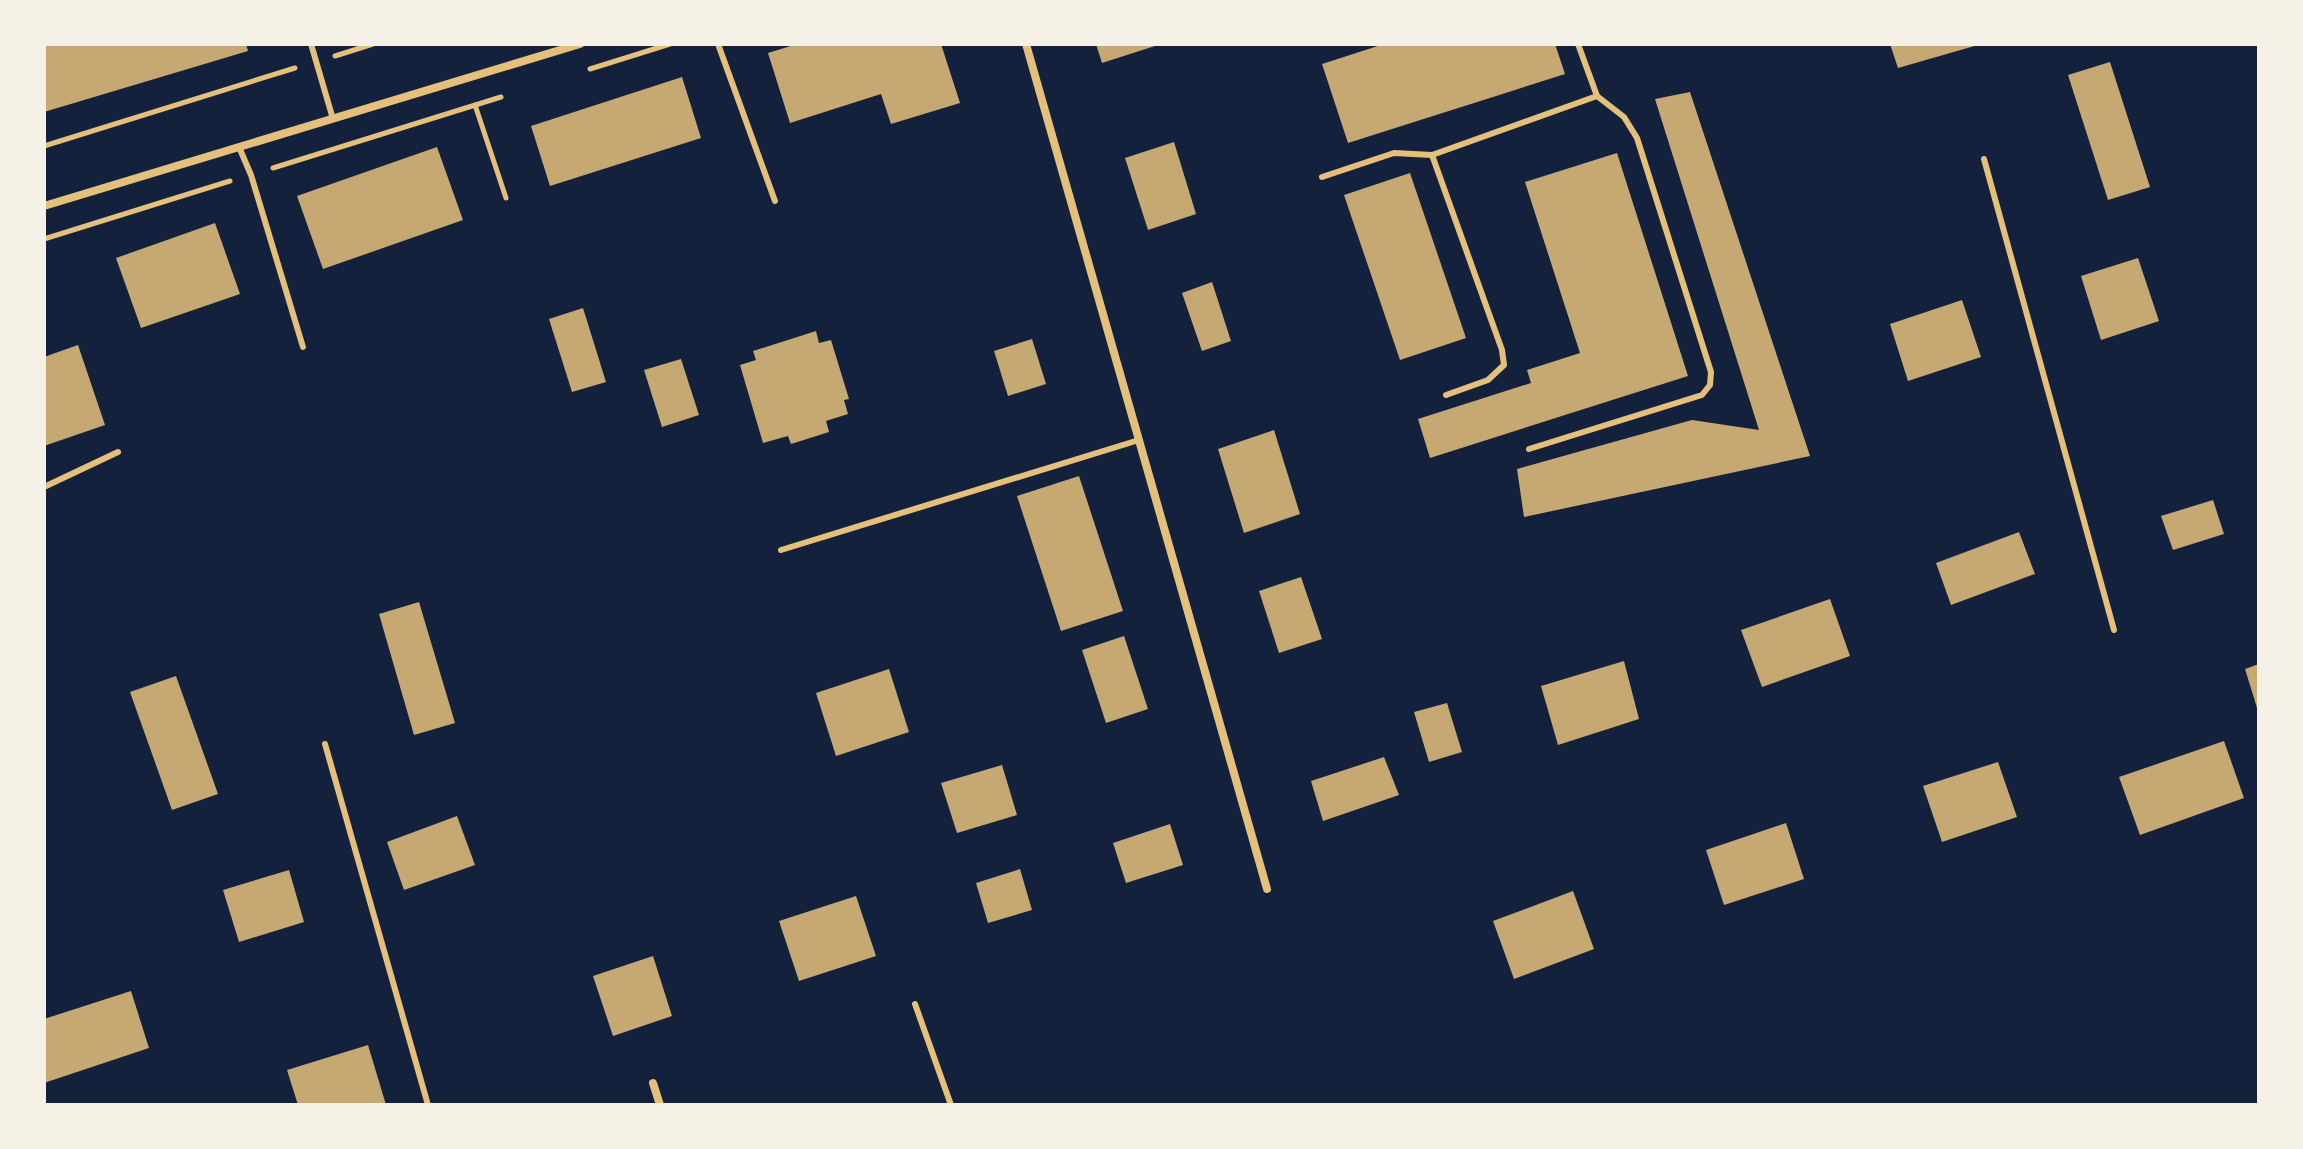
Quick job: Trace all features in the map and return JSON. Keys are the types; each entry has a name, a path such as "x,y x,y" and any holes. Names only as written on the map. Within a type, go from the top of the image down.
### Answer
{"street":[{"path":"44,206 580,44"},
{"path":"1026,44 1267,889"},
{"path":"653,1083 660,1105"}],"lane":[{"path":"311,44 333,119"},
{"path":"718,44 775,201"},
{"path":"1529,449 1702,395 1710,385 1711,372 1637,138 1624,117 1597,96 1578,44"},
{"path":"1322,177 1394,153 1432,155 1597,96"},
{"path":"239,147 251,175 303,347"},
{"path":"1432,155 1502,350 1504,365 1488,380 1446,395"},
{"path":"1984,159 2114,630"},
{"path":"781,550 1139,440"},
{"path":"44,487 118,452"},
{"path":"325,744 428,1105"},
{"path":"915,1004 951,1105"}],"path":[{"path":"44,146 373,44"},
{"path":"580,72 670,44"},
{"path":"44,239 505,96"},
{"path":"475,105 506,198"}],"building":[{"path":"44,44 246,44 248,51 44,112"},
{"path":"797,44 941,44 960,103 891,124 881,94 790,123 768,53"},
{"path":"1096,44 1158,44 1158,45 1102,63"},
{"path":"1384,44 1555,44 1565,74 1348,143 1322,64"},
{"path":"1890,44 1978,44 1978,45 1898,68"},
{"path":"2110,62 2150,187 2108,200 2068,75"},
{"path":"682,77 701,138 550,186 531,126"},
{"path":"1690,92 1810,456 1524,517 1517,469 1692,420 1759,430 1655,99"},
{"path":"1174,142 1196,214 1148,230 1125,158"},
{"path":"437,147 463,220 323,269 297,196"},
{"path":"1617,153 1688,376 1430,458 1418,419 1531,383 1527,370 1580,353 1525,182"},
{"path":"1410,173 1466,338 1400,360 1344,195"},
{"path":"215,223 240,294 141,328 116,258"},
{"path":"2138,258 2159,321 2101,340 2081,276"},
{"path":"1212,282 1231,341 1202,351 1182,293"},
{"path":"1962,300 1981,357 1908,381 1890,324"},
{"path":"583,308 606,382 572,392 549,319"},
{"path":"816,331 819,343 831,340 849,399 844,400 848,414 826,421 829,432 791,444 788,436 763,443 740,365 756,360 753,351"},
{"path":"1032,339 1046,384 1008,396 994,351"},
{"path":"78,345 105,425 44,446 44,357"},
{"path":"681,359 699,415 662,427 644,370"},
{"path":"1274,430 1300,514 1244,533 1218,449"},
{"path":"1079,476 1123,611 1061,631 1017,496"},
{"path":"2213,500 2224,534 2173,550 2161,516"},
{"path":"2019,532 2035,574 1951,605 1936,563"},
{"path":"1301,577 1322,639 1279,653 1259,591"},
{"path":"1830,599 1850,656 1762,687 1741,630"},
{"path":"419,602 455,723 414,735 379,614"},
{"path":"1124,636 1148,709 1106,723 1082,650"},
{"path":"1624,661 1639,719 1558,745 1541,686"},
{"path":"2259,664 2259,711 2258,711 2245,669"},
{"path":"889,669 909,732 836,756 816,693"},
{"path":"176,676 218,794 172,810 130,692"},
{"path":"1447,703 1462,752 1429,762 1414,712"},
{"path":"2224,741 2244,798 2140,835 2119,777"},
{"path":"1384,757 1399,795 1323,821 1311,781"},
{"path":"1998,762 2017,817 1942,842 1923,786"},
{"path":"1002,765 1017,815 957,833 941,783"},
{"path":"457,816 475,865 404,890 387,842"},
{"path":"1786,823 1804,879 1724,905 1706,850"},
{"path":"1170,824 1183,865 1126,883 1113,843"},
{"path":"1020,869 1032,910 988,923 976,883"},
{"path":"289,870 304,922 239,942 223,890"},
{"path":"1573,891 1594,949 1514,979 1493,921"},
{"path":"856,896 876,956 799,981 779,921"},
{"path":"653,956 672,1016 613,1036 593,976"},
{"path":"131,991 149,1048 44,1083 44,1019"},
{"path":"368,1045 386,1105 298,1105 287,1070"}]}
